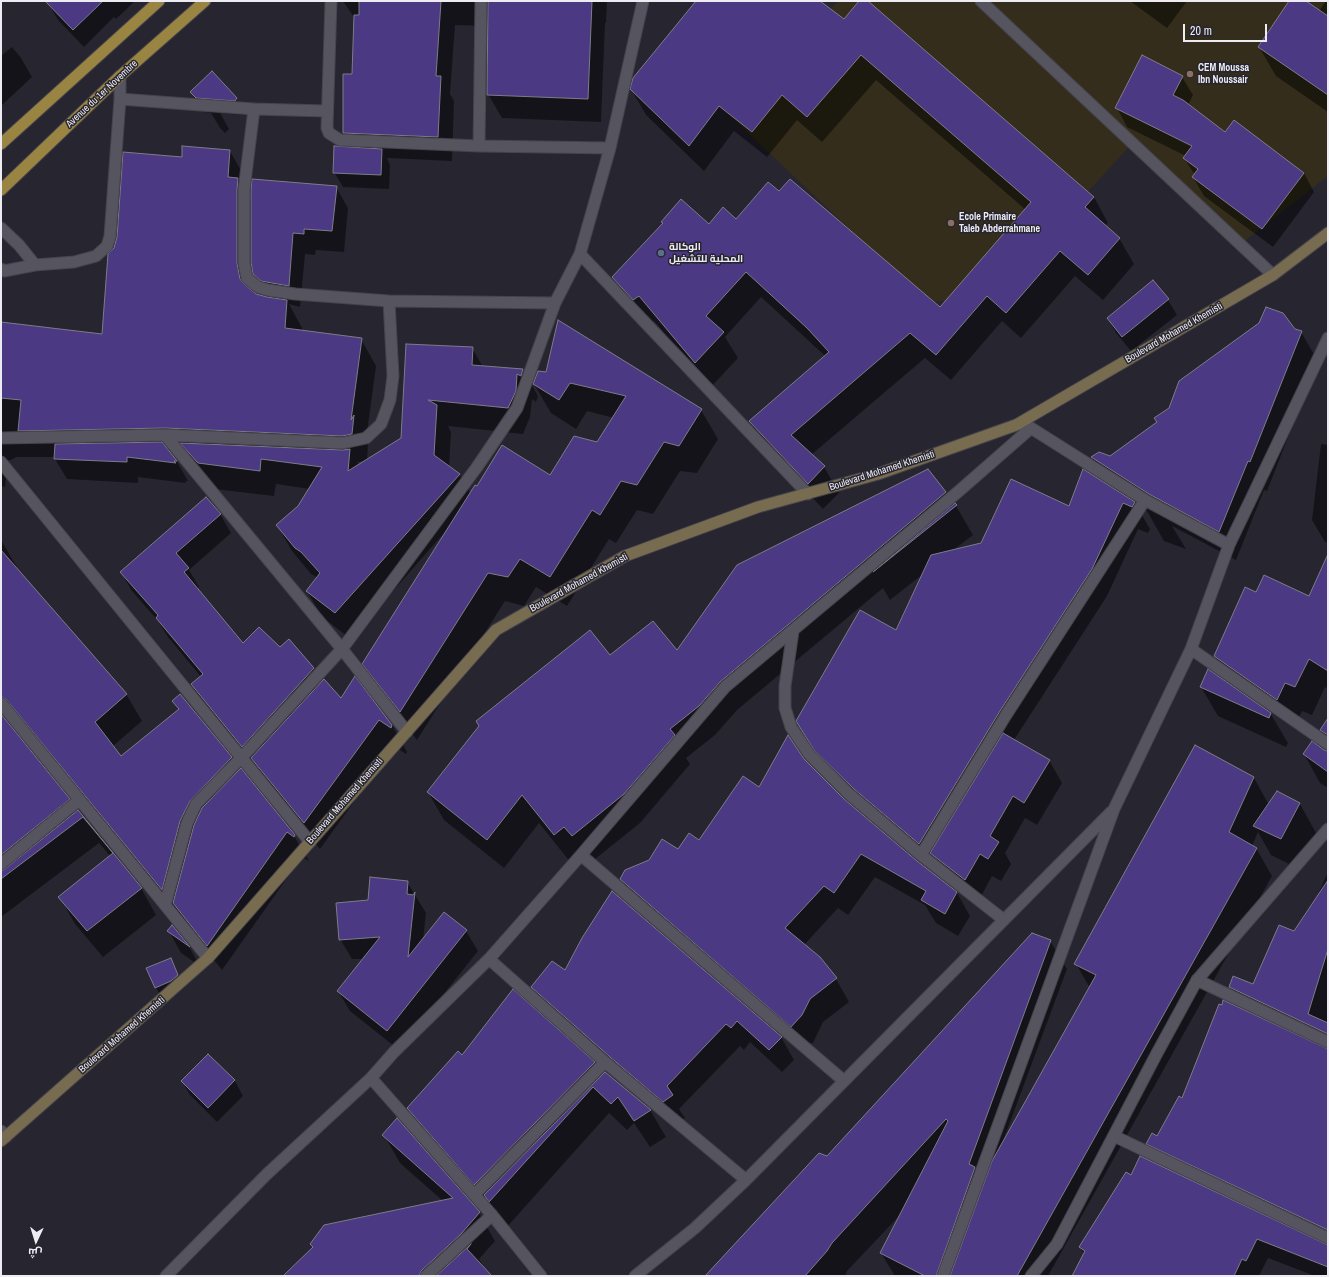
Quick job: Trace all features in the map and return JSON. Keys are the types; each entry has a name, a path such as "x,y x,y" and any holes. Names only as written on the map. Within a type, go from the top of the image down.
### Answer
{"main road":[{"path":"1,144 159,1"},
{"name":"Avenue du 1er Novembre","path":"1,190 120,76 205,1"},
{"name":"Boulevard Mohamed Khemisti","path":"3,1136 208,958 496,630 625,556 758,508 878,474 1016,425 1273,275 1328,233"}],"street":[{"path":"331,1 327,128 329,133 340,140 479,146 610,148"},
{"path":"479,146 481,1"},
{"path":"165,905 187,824 196,804 242,757 342,649 477,467 517,408 555,304 580,254 610,148 643,1"},
{"path":"981,1 1273,275"},
{"path":"1,269 4,270 35,265 74,262 96,256 106,246 110,236 120,100 120,76"},
{"path":"120,100 254,109 327,111"},
{"path":"254,109 244,190 244,264 248,278 258,287 295,294 389,301 555,304"},
{"path":"1,228 19,244 35,265"},
{"path":"580,254 808,494"},
{"path":"1,438 164,435 343,444 366,438 381,424 390,400 393,376 389,301"},
{"path":"943,1276 1114,809 1191,649 1229,545 1328,338"},
{"path":"1016,425 1031,428 1145,500 1229,545"},
{"path":"166,1276 267,1174 371,1078 394,1052 489,959 581,855 725,687 959,491 1031,428"},
{"path":"164,435 342,649 407,732"},
{"path":"1,462 310,842"},
{"path":"921,855 1006,715 1145,500"},
{"path":"793,631 785,686 785,708 791,727 809,754 849,794 921,855 1004,920"},
{"path":"1191,649 1328,744"},
{"path":"1,703 208,958"},
{"path":"1,864 79,800"},
{"path":"635,1276 695,1228 746,1180 1114,809"},
{"path":"1031,1276 1057,1244 1156,1054 1197,980 1328,830"},
{"path":"581,855 844,1081"},
{"path":"489,959 605,1062 746,1180"},
{"path":"1197,980 1328,1042"},
{"path":"474,1195 605,1062"},
{"path":"371,1078 492,1215 541,1276"},
{"path":"1114,1136 1328,1238"},
{"path":"426,1276 492,1215"}],"shaded area":[{"path":"838,1 1328,1 1328,176 1236,248 1129,147 990,298 927,302 732,118"}],"building":[{"path":"45,1 103,1 73,30"},
{"path":"359,1 441,1 436,76 441,76 438,137 343,133 343,74 352,74 354,15 359,15"},
{"path":"488,1 592,1 588,99 487,95"},
{"path":"696,1 820,1 844,19 859,1 868,1 1094,197 1085,207 1120,238 1088,275 1060,251 1006,313 987,296 936,355 910,333 791,435 825,466 808,484 749,421 829,352 807,328 746,272 706,316 724,332 695,363 639,296 633,300 612,277 663,223 661,222 681,199 709,224 723,207 736,219 768,182 779,191 790,179 940,307 1031,202 861,55 807,117 782,95 752,132 719,106 689,146 630,89 633,78"},
{"path":"1289,1 1306,1 1328,16 1328,95 1258,47"},
{"path":"1142,55 1183,76 1173,95 1183,100 1225,132 1234,120 1304,173 1262,229 1192,177 1198,169 1183,158 1192,146 1115,108"},
{"path":"212,71 237,98 235,101 196,98 190,92"},
{"path":"182,146 230,150 228,177 238,178 237,263 240,279 256,294 287,300 285,328 362,338 351,420 354,415 352,434 342,436 165,428 18,431 21,400 1,398 1,322 102,334 108,254 114,248 117,237 123,152 182,157"},
{"path":"334,146 382,149 381,175 333,173"},
{"path":"252,179 337,186 332,231 304,229 304,234 293,233 289,286 261,281 253,274 251,262"},
{"path":"1153,280 1169,299 1122,337 1107,318"},
{"path":"1266,307 1283,313 1295,329 1302,331 1250,462 1248,461 1219,532 1149,494 1091,457 1099,452 1110,456 1157,422 1154,418 1169,408 1179,381 1259,323"},
{"path":"558,320 702,409 679,446 664,442 637,485 621,481 600,515 592,510 550,577 520,559 508,577 488,573 400,712 362,664 475,485 477,486 502,445 550,475 574,436 597,442 626,396 570,383 559,400 533,384 538,371 546,372"},
{"path":"406,344 473,347 472,365 523,369 521,376 517,374 516,391 508,408 428,400 437,405 434,455 460,474 335,613 306,591 320,573 301,552 295,548 276,525 298,506 322,467 261,459 260,471 198,463 180,443 343,450 350,449 348,471 401,438"},
{"path":"162,442 177,461 174,461 176,463 127,457 127,462 54,459 55,444"},
{"path":"928,469 946,492 720,682 699,706 670,729 675,735 624,794 572,836 564,827 554,835 522,795 487,840 427,792 479,726 476,721 590,630 610,655 653,621 677,650 737,565"},
{"path":"1083,469 1135,502 1132,507 1123,503 1092,569 1000,711 919,844 854,789 814,750 796,721 860,610 896,630 931,555 981,543 1011,479 1069,506"},
{"path":"206,497 221,514 176,553 189,568 184,572 243,643 259,627 280,647 289,639 314,668 242,747 191,684 203,674 156,618 158,615 120,572"},
{"path":"955,503 957,505 873,572"},
{"path":"1,550 127,694 95,722 121,756 179,709 172,701 180,694 232,757 190,801 180,821 162,890 6,699 1,696"},
{"path":"1328,554 1328,671 1309,659 1295,687 1285,683 1277,700 1214,656 1245,587 1256,592 1264,575 1309,596"},
{"path":"1208,669 1271,713 1269,718 1200,687"},
{"path":"355,676 392,725 391,728 379,720 304,823 251,758 324,679 341,698"},
{"path":"1,714 70,799 1,855"},
{"path":"1328,718 1328,735 1320,730"},
{"path":"1003,733 1050,760 1024,803 1013,796 990,836 999,842 988,859 980,854 965,880 930,853"},
{"path":"788,735 804,759 844,799 917,861 957,892 945,914 921,900 926,891 861,854 834,893 824,886 785,928 820,957 837,978 810,999 802,1015 791,1027 620,879 625,870 649,860 662,839 678,849 689,833 699,840 743,776 759,787"},
{"path":"1312,741 1324,750 1328,751 1328,772 1303,754"},
{"path":"1195,745 1254,777 1229,832 1257,848 1017,1276 950,1276 992,1161 1096,975 1074,964"},
{"path":"241,768 295,835 294,837 287,832 207,946 173,903 194,825 202,808"},
{"path":"1277,791 1300,803 1281,839 1253,826"},
{"path":"78,810 142,888 87,931 58,897 113,853 83,817 1,879 1,871"},
{"path":"370,877 408,881 407,894 413,895 415,892 408,957 444,912 467,930 387,1031 337,991 380,937 339,940 336,903 368,900"},
{"path":"1328,880 1328,949 1308,1014 1328,1023 1328,1034 1229,987 1233,976 1253,984 1279,925 1294,931"},
{"path":"612,891 782,1037 769,1050 737,1021 731,1028 726,1024 667,1086 673,1095 663,1102 610,1057 531,987 552,961 565,970 582,938"},
{"path":"172,925 190,947 167,931"},
{"path":"1032,933 1051,940 969,1164 975,1167 936,1276 925,1276 880,1253 948,1121 946,1119 832,1243 805,1276 705,1276 819,1153 827,1156"},
{"path":"171,958 178,975 171,981 155,988 146,968"},
{"path":"513,989 595,1062 474,1185 407,1108 458,1051 462,1055"},
{"path":"1223,1000 1328,1049 1328,1230 1146,1144 1152,1133 1157,1136 1179,1096 1182,1098 1219,1004 1222,1005"},
{"path":"208,1054 235,1080 208,1108 181,1081"},
{"path":"605,1072 651,1110 634,1121 618,1097 611,1104 593,1087 489,1202 484,1195"},
{"path":"397,1118 480,1212 461,1234 421,1271 419,1276 283,1276 313,1247 310,1244 324,1225 453,1198 382,1135"},
{"path":"1140,1156 1328,1245 1328,1267 1257,1239 1246,1261 1242,1259 1234,1276 1072,1276 1085,1251 1079,1247 1126,1172 1131,1175"},
{"path":"471,1244 467,1249 492,1276 436,1276"}],"place":[{"name":"CEM Moussa Ibn Noussair","path":"1190,74"},
{"name":"Ecole Primaire Taleb Abderrahmane","path":"951,223"},
{"name":"الوكالة المحلية للتشغيل","path":"661,253"}]}
